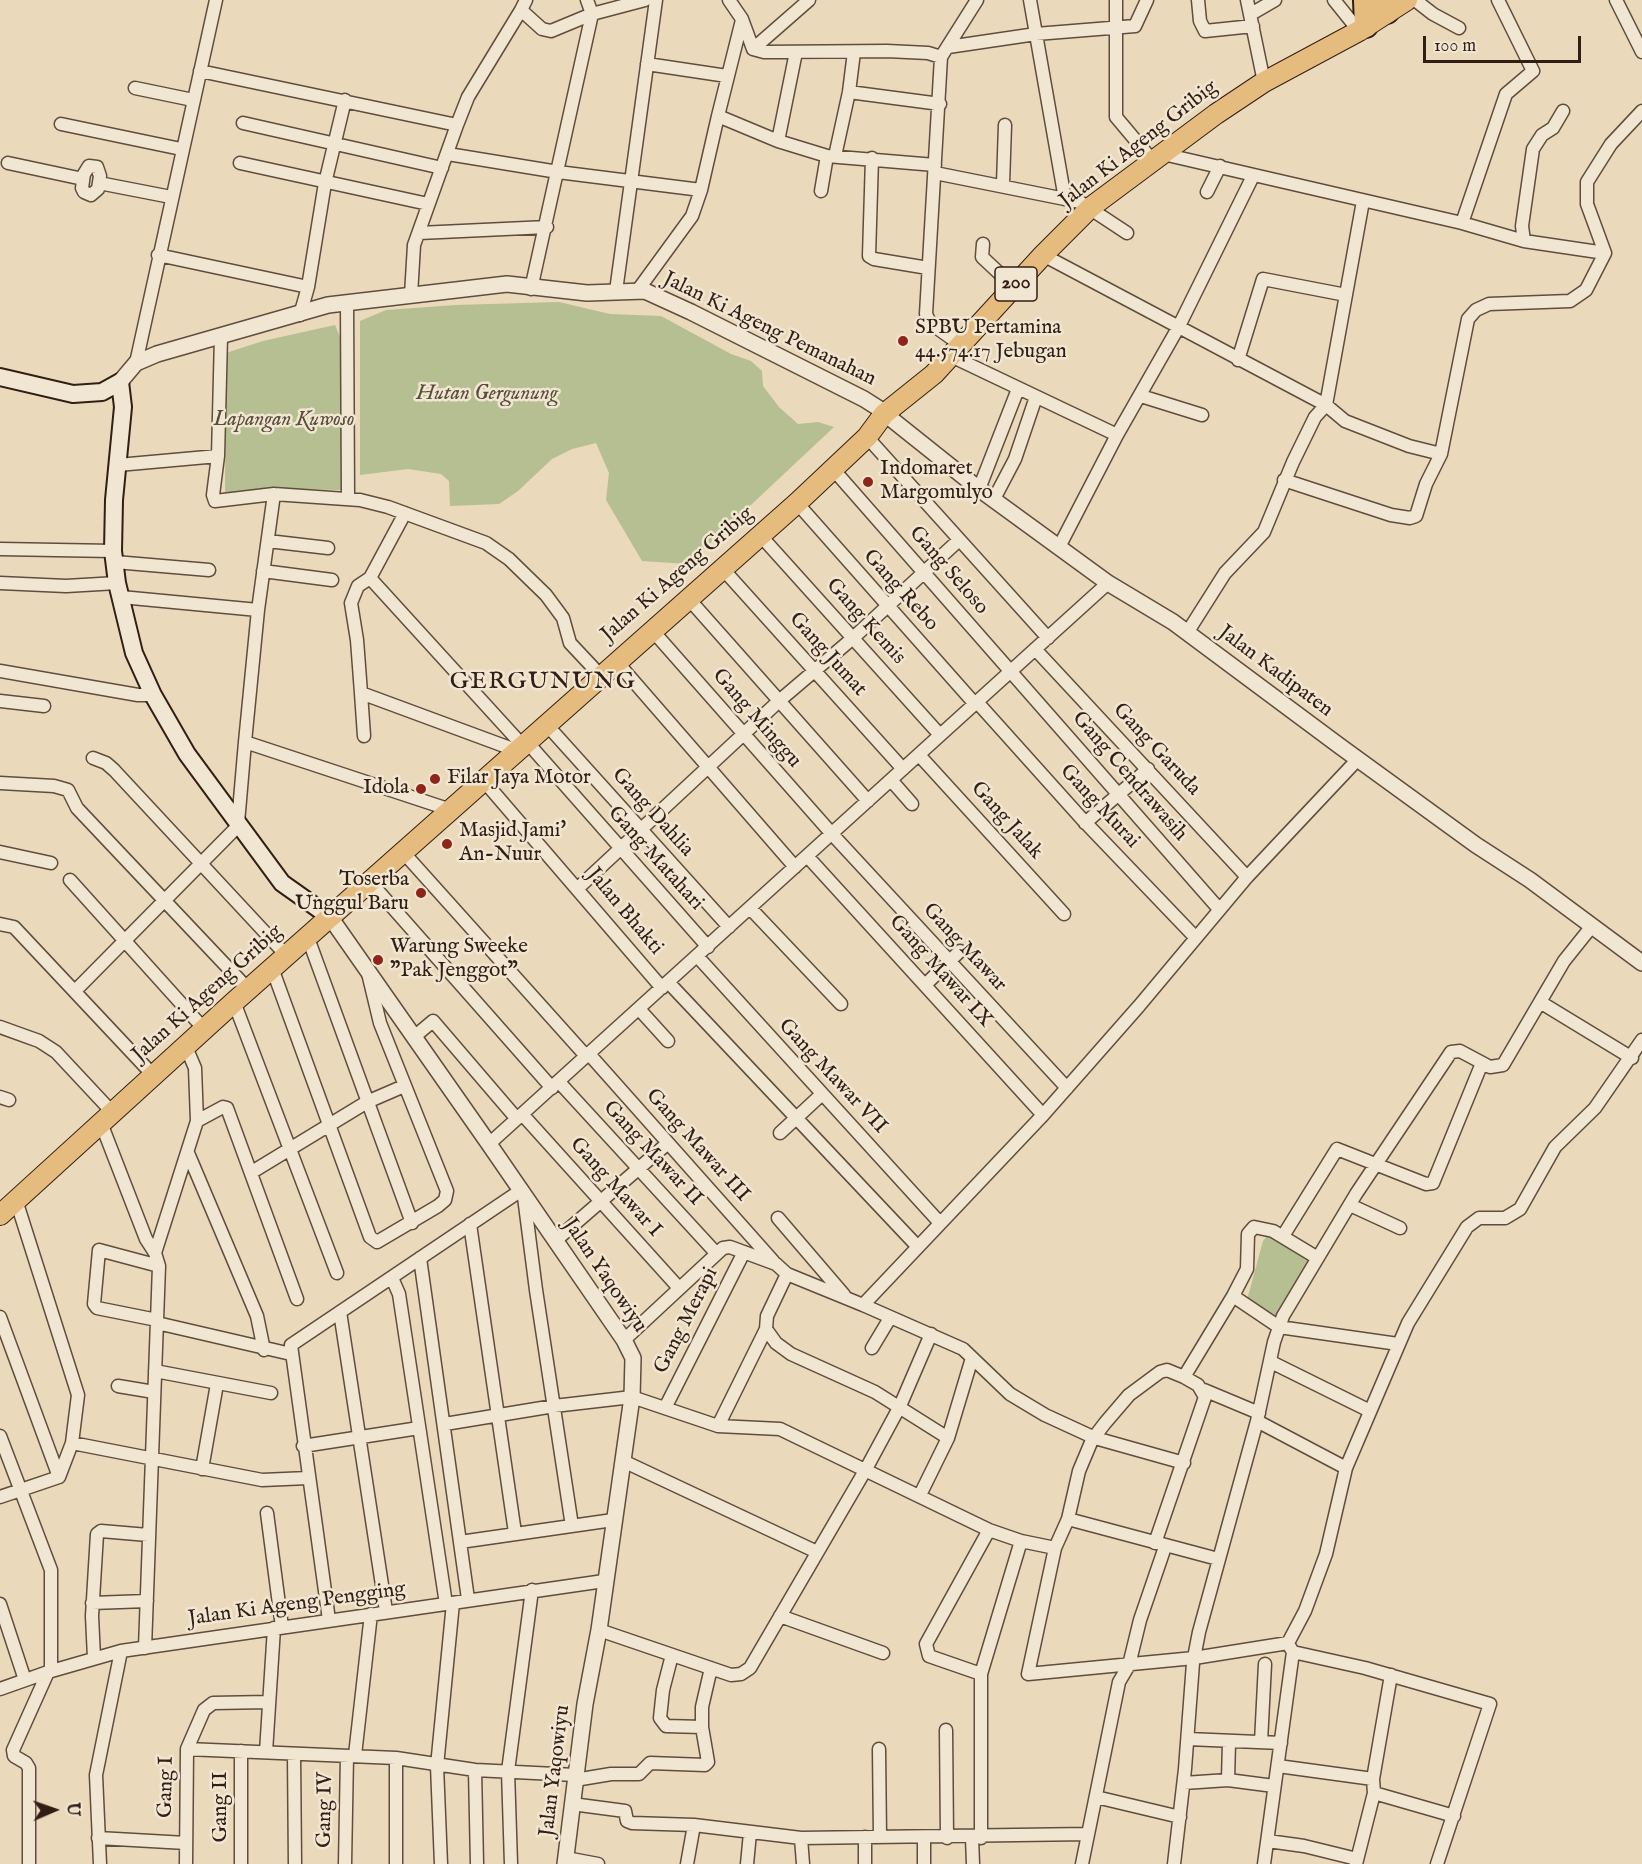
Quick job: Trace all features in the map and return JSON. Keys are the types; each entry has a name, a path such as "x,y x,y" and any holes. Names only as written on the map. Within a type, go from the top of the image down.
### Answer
{"highway":[{"path":"1363,28 1365,0"}],"main road":[{"name":"Jalan Ki Ageng Gribig","path":"0,1215 600,675 797,503 867,437 883,412 933,374 1043,255 1091,207 1264,82 1363,28 1396,3"},
{"path":"0,377 73,394 102,393 120,382 123,407 114,500 114,556 119,590 134,653 153,694 187,754 282,883 330,917"}],"street":[{"path":"120,382 135,363 216,0"},
{"path":"531,289 547,227 592,14 587,0"},
{"path":"411,295 411,263 419,233 457,125 468,97 523,5 542,29 551,31 592,14 645,0"},
{"path":"616,291 656,0"},
{"path":"729,0 742,19 753,49"},
{"path":"753,49 809,0"},
{"path":"977,0 945,52 925,303 928,319 956,350 1018,389 1117,435"},
{"path":"1030,0 1065,199"},
{"path":"1116,0 1116,117 1158,157 1220,166 1253,176 1524,240 1605,253"},
{"path":"753,49 764,52 945,52 1036,34 1116,28 1138,23 1148,0"},
{"path":"1198,0 1200,21 1205,31 1252,20 1275,0"},
{"path":"1248,0 1264,82"},
{"path":"1334,0 1363,28"},
{"path":"1462,224 1506,94 1533,71 1498,0"},
{"path":"1616,0 1642,52"},
{"path":"1396,3 1433,14 1459,28"},
{"path":"638,290 692,216 701,190 742,19"},
{"path":"778,141 796,52"},
{"path":"821,191 849,92 854,52"},
{"path":"647,63 727,76"},
{"path":"200,71 457,125"},
{"path":"135,88 193,100"},
{"path":"849,92 940,104"},
{"path":"300,315 308,287 325,183 345,100"},
{"path":"1524,240 1522,226 1525,192 1533,149 1542,135 1553,128 1563,111"},
{"path":"1284,480 1391,515 1410,518 1418,512 1426,484 1442,454 1462,337 1472,314 1490,304 1575,299 1593,280 1605,253 1587,204 1587,182 1611,144 1642,111"},
{"path":"718,116 778,141 831,156 872,159 935,169 1065,199 1091,207 1127,233"},
{"path":"243,123 442,168"},
{"path":"61,124 182,149"},
{"path":"1003,184 1005,125"},
{"path":"448,154 558,172 701,190"},
{"path":"872,159 869,256 874,259 928,268"},
{"path":"8,163 83,179 82,188 86,194 95,193 99,183 171,197"},
{"path":"240,163 428,204"},
{"path":"1207,192 1220,166"},
{"path":"1059,547 1117,435 1178,328 1253,176"},
{"path":"1187,633 1225,573 1264,532 1284,480 1315,417 1326,405 1363,201"},
{"path":"419,233 547,227"},
{"path":"983,244 982,257 1014,287"},
{"path":"158,255 308,287"},
{"path":"1043,255 1326,405 1345,421 1409,446 1442,454"},
{"path":"1238,360 1263,279 1346,295"},
{"name":"Jalan Ki Ageng Pemanahan","path":"135,363 221,336 347,302 507,284 531,289 587,293 638,290 691,312 864,399 883,412"},
{"path":"347,302 348,498"},
{"path":"221,336 218,456 213,495 215,501 274,494 348,498 405,513 486,543 509,559 556,607 566,624 570,643 600,675"},
{"path":"979,489 1018,389"},
{"path":"1141,396 1202,415"},
{"path":"994,500 1015,459 1036,397"},
{"name":"Jalan Kadipaten","path":"883,412 979,489 1108,584 1187,633 1642,963"},
{"path":"867,437 1048,638"},
{"path":"118,465 218,456"},
{"name":"Gang Seloso","path":"833,469 1010,672"},
{"path":"75,991 239,824 258,610 274,494"},
{"name":"Gang Rebo","path":"797,503 976,703"},
{"path":"364,736 357,640 351,603 358,586 370,578 405,513"},
{"name":"Gang Kemis","path":"760,535 940,735"},
{"path":"578,888 779,701 853,638 959,540"},
{"path":"268,541 328,548"},
{"path":"0,549 114,556 209,570"},
{"name":"Gang Jumat","path":"722,568 903,769"},
{"path":"263,571 332,580"},
{"name":"Gang Matahari","path":"370,578 708,946"},
{"path":"0,583 119,590 258,610"},
{"path":"489,1144 1108,584"},
{"path":"688,598 868,801"},
{"name":"Gang Minggu","path":"652,630 832,834"},
{"name":"Gang Garuda","path":"1035,649 1247,877"},
{"path":"616,661 710,766 795,867"},
{"path":"0,671 138,695 153,694"},
{"name":"Gang Cendrawasih","path":"1010,672 1219,909"},
{"path":"361,693 523,746"},
{"path":"0,701 44,706"},
{"name":"Gang Murai","path":"976,703 1085,823 1195,937"},
{"name":"Gang Dahlia","path":"546,724 729,927"},
{"path":"245,742 452,810"},
{"name":"Gang Jalak","path":"919,754 1064,914"},
{"path":"93,758 106,763 114,770 200,865 279,962 330,1123 372,1240 379,1241 412,1223 445,1200 447,1191 375,1007 366,969"},
{"path":"863,1305 1068,1088 1247,877 1358,759"},
{"path":"1085,823 1148,769"},
{"path":"891,780 912,804"},
{"name":"Jalan Bhakti","path":"484,781 665,985 918,1247"},
{"path":"0,783 54,786 68,790 77,808 165,900 241,996 289,1148 337,1273"},
{"name":"Gang Mawar","path":"832,834 1068,1088"},
{"path":"0,852 51,863"},
{"name":"Gang Mawar III","path":"403,852 776,1264"},
{"name":"Gang Mawar IX","path":"807,856 1043,1115"},
{"path":"70,880 205,1030"},
{"name":"Gang Mawar II","path":"370,883 555,1085 639,1169 716,1253"},
{"path":"750,908 840,1004"},
{"name":"Jalan Yaqowiyu","path":"330,917 624,1340 634,1365 632,1397 604,1581 599,1630 575,1778 565,1861"},
{"path":"0,924 14,927 153,1075"},
{"path":"1174,1864 1184,1783 1194,1658 1218,1559 1258,1417 1279,1327 1292,1298 1316,1257 1452,1052 1467,1053 1495,1068 1503,1065 1564,961 1592,926"},
{"path":"308,938 412,1223"},
{"path":"925,985 960,951"},
{"name":"Gang Mawar VII","path":"697,956 821,1095 940,1223"},
{"path":"1540,1002 1632,1058"},
{"path":"639,1009 668,1041"},
{"name":"Gang Mawar I","path":"414,1037 433,1021 679,1288"},
{"path":"0,1027 39,1041 56,1052 107,1117 146,1239 157,1260"},
{"path":"1264,1864 1281,1743 1291,1648 1323,1562 1347,1468 1398,1344 1413,1314 1467,1227 1479,1218 1505,1218 1520,1209 1555,1147 1595,1108 1632,1058 1642,1040"},
{"path":"145,1648 157,1321 157,1260 197,1121 195,1068 186,1047"},
{"path":"1283,1236 1334,1151 1340,1150 1426,1184 1433,1184 1482,1063"},
{"path":"252,1172 367,1102 404,1086"},
{"path":"780,1132 821,1095"},
{"path":"197,1121 223,1107 227,1108 297,1299"},
{"path":"555,1241 668,1143"},
{"path":"188,1153 257,1316 264,1350"},
{"path":"329,1620 303,1446 291,1345 470,1224 522,1194 572,1526"},
{"path":"16,1200 78,1395 72,1443 59,1477"},
{"path":"1350,1205 1400,1228"},
{"path":"778,1218 846,1298"},
{"path":"470,1224 515,1533"},
{"path":"1184,1377 1247,1269 1251,1229 1263,1227 1283,1236 1316,1257"},
{"path":"624,1340 716,1253 730,1247 776,1264 788,1274 963,1349 993,1380 1024,1403 1095,1438 1184,1463"},
{"path":"157,1260 99,1250 94,1304 98,1308 157,1321 264,1350 291,1354"},
{"name":"Gang Merapi","path":"665,1408 744,1252"},
{"path":"420,1258 468,1599"},
{"path":"718,1426 766,1329 768,1311 788,1274"},
{"path":"392,1278 399,1294 449,1604 437,1766 441,1864"},
{"path":"1233,1296 1279,1327 1398,1344"},
{"path":"340,1312 386,1611"},
{"path":"0,1317 59,1477"},
{"path":"872,1348 890,1318"},
{"path":"766,1329 776,1343 791,1354 900,1406 948,1437"},
{"path":"599,1630 731,1675 741,1674 750,1668 866,1469 900,1406 931,1334"},
{"path":"920,1495 948,1437 972,1358"},
{"path":"1271,1362 1370,1411"},
{"path":"1347,1468 1184,1377 1167,1370 1160,1372 1129,1395 1095,1438 1077,1476 1068,1519 1055,1548 1028,1674 1291,1648 1490,1704 1437,1864"},
{"path":"155,1371 271,1392"},
{"path":"202,1469 217,1384"},
{"path":"118,1386 154,1392"},
{"path":"1086,1864 1088,1834 1117,1693 1130,1665 1160,1545 1205,1400 1204,1390"},
{"path":"445,1424 554,1406 632,1397 718,1426 780,1429 989,1530 1021,1541 1055,1548"},
{"path":"303,1446 419,1428"},
{"path":"0,1436 51,1570 50,1671 13,1750 14,1756 26,1762 29,1768 29,1864"},
{"path":"72,1443 262,1480 308,1478"},
{"path":"623,1461 817,1552"},
{"path":"0,1497 59,1477"},
{"path":"266,1752 268,1702 278,1627 267,1513"},
{"path":"1068,1519 1218,1559"},
{"path":"460,1542 613,1520"},
{"path":"981,1674 929,1656 926,1649 989,1530"},
{"path":"94,1658 92,1603 97,1534 101,1531 148,1534"},
{"path":"973,1864 976,1838 981,1674 1021,1541"},
{"name":"Jalan Ki Ageng Pengging","path":"0,1689 50,1671 121,1652 386,1611 604,1581"},
{"path":"512,1864 508,1771 532,1590"},
{"path":"92,1603 147,1601"},
{"path":"0,1604 25,1680"},
{"name":"Gang IV","path":"345,1864 351,1756 370,1614"},
{"path":"780,1616 883,1653"},
{"path":"100,1864 96,1775 121,1652"},
{"path":"672,1655 663,1690 661,1722 666,1726 702,1727"},
{"path":"1261,1742 1265,1664"},
{"path":"187,1749 396,1758 437,1766 575,1778 611,1773 639,1774 650,1763 705,1765 708,1762 702,1727 702,1707 711,1668"},
{"path":"1268,1841 1304,1846 1357,1861 1374,1793 1373,1779 1391,1675"},
{"name":"Gang I","path":"186,1864 187,1749 204,1710 210,1704 268,1702"},
{"path":"946,1730 947,1838"},
{"path":"1188,1739 1281,1743"},
{"path":"1228,1780 1229,1742"},
{"path":"879,1749 880,1837"},
{"name":"Gang II","path":"241,1751 241,1864"},
{"path":"294,1754 295,1864"},
{"path":"396,1758 396,1864"},
{"path":"1278,1766 1373,1779"},
{"path":"475,1770 477,1864"},
{"path":"1184,1783 1228,1780 1274,1786"},
{"path":"1374,1793 1454,1816"},
{"path":"1096,1797 1180,1817"},
{"path":"572,1804 625,1811 627,1821 632,1822 694,1825 801,1838 976,1838 1088,1834"},
{"path":"687,1864 694,1825"},
{"path":"747,1864 750,1833"},
{"path":"865,1837 865,1864"},
{"path":"98,1838 186,1843"},
{"path":"801,1838 803,1864"},
{"path":"924,1838 924,1864"},
{"path":"565,1861 598,1864"}],"green space":[{"name":"Hutan Gergunung","path":"559,302 610,314 661,316 731,354 751,361 762,371 763,386 779,407 798,424 818,422 834,427 688,564 642,561 606,500 609,473 596,443 572,449 552,459 518,491 499,504 450,506 449,481 441,474 408,469 360,475 360,321 386,310"},
{"name":"Lapangan Kuwoso","path":"335,325 343,344 341,490 278,489 225,496 226,353 263,341"},
{"path":"1268,1235 1311,1258 1275,1317 1247,1300 1263,1241"}],"place":[{"name":"SPBU Pertamina 44.574.17 Jebugan","path":"903,341"},
{"name":"Indomaret Margomulyo","path":"868,482"},
{"name":"Filar Jaya Motor","path":"435,779"},
{"name":"Idola","path":"421,789"},
{"name":"Masjid Jami' An-Nuur","path":"447,844"},
{"name":"Toserba Unggul Baru","path":"421,893"},
{"name":"Warung Sweeke \"Pak Jenggot\"","path":"378,960"}],"district":[{"name":"GERGUNUNG","path":"543,683"}]}
